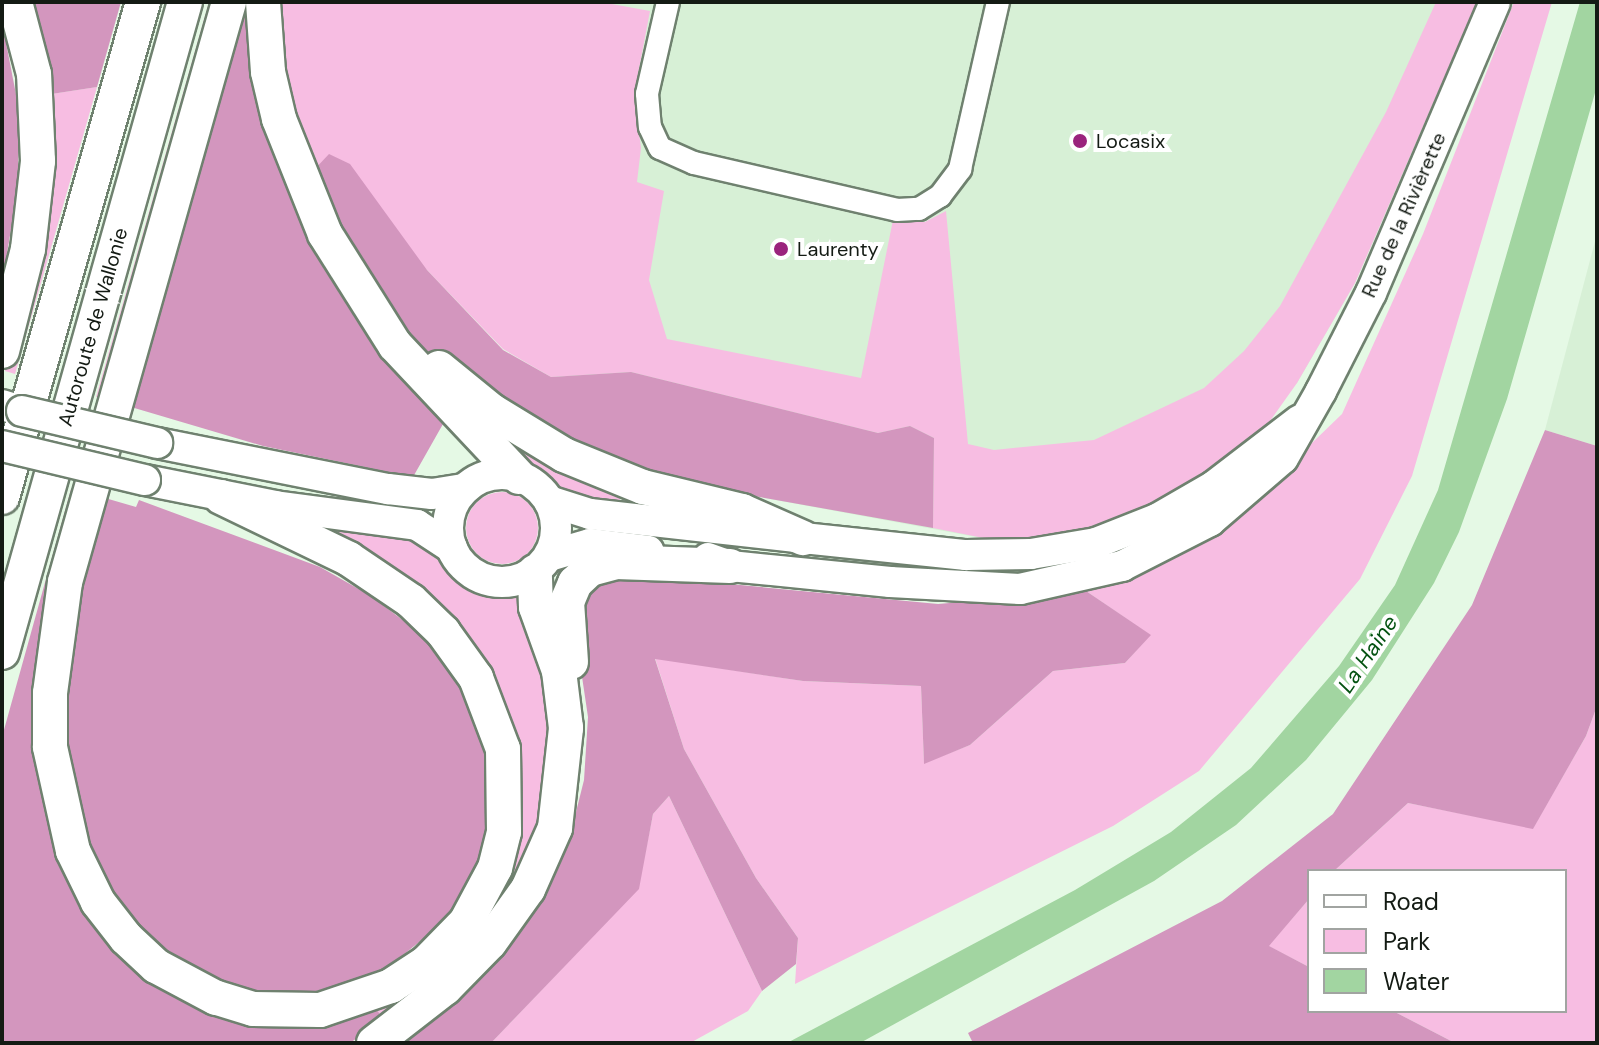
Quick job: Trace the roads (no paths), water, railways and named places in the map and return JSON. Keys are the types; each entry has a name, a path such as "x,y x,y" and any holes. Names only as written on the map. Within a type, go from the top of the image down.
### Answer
{"highway":[{"path":"2,351 28,249 38,161 34,74 15,2"},
{"name":"Autoroute de Wallonie","path":"2,497 143,2"},
{"name":"Autoroute de Wallonie","path":"2,652 185,2"},
{"path":"221,497 349,559 411,601 443,632 476,678 503,749 504,832 495,868 466,922 443,949 400,981 320,1010 262,1010 216,998 156,966 126,938 98,902 73,851 50,747 53,656 68,569 229,2"},
{"path":"263,2 268,72 279,119 308,199 342,266 395,345 519,477"},
{"path":"342,266 443,371 527,433 604,473 742,511 803,538"},
{"path":"374,1043 468,966 528,889 555,828 572,667 565,611 582,575 616,562 730,566"},
{"path":"542,564 536,607 559,671 566,728"}],"main road":[{"name":"Rue de la Rivièrette","path":"542,564 590,544 707,558 730,566 954,588 1020,589 1092,576 1152,554 1236,502 1283,458 1300,420 1371,293 1495,2"},
{"path":"9,406 157,443 388,489 432,494 465,489 495,474 519,477 549,501 590,514 992,555 1096,543 1186,504 1300,420"},
{"path":"2,446 221,497 417,525 452,548 462,565 484,579 511,582 542,564 556,531 549,501"},
{"path":"452,548 450,516 465,489"}],"street":[{"path":"668,2 647,94 650,127 660,148 694,163 897,210 919,209 940,196 960,169 998,2"}],"water":[{"name":"La Haine","path":"1580,2 1597,2 1597,86 1507,399 1459,532 1434,583 1372,680 1306,760 1236,825 1154,881 860,1043 787,1043 1075,890 1171,832 1251,768 1339,666 1395,585 1438,490"}],"place":[{"name":"Locasix","path":"1080,141"},
{"name":"Laurenty","path":"781,249"}]}
